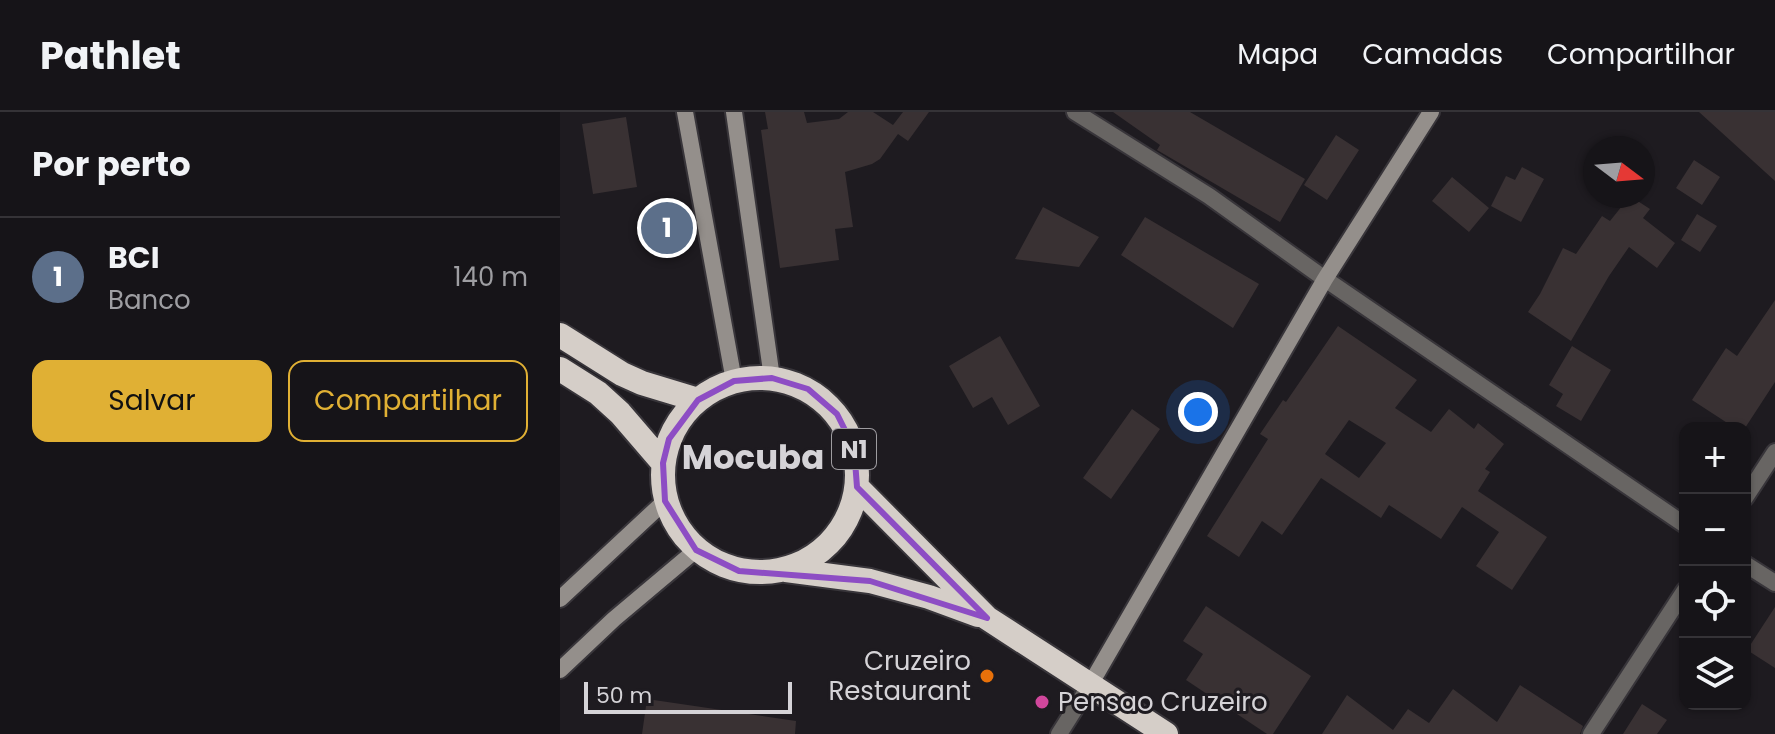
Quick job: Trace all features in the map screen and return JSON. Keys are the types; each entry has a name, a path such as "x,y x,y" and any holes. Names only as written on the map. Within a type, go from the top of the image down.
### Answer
{"highway":[{"path":"560,335 622,374 698,400"},
{"path":"560,369 598,393 620,413 663,463"},
{"name":"N1","path":"786,570 820,553 845,523 857,487 854,448 837,414 808,389 772,378 734,381 715,388 698,400 675,428 663,463 665,501 677,528 696,550 739,571 786,570 870,581 929,597 987,618"},
{"name":"N1","path":"857,487 987,618 1166,734"}],"street":[{"path":"685,112 734,381"},
{"path":"734,112 772,378"},
{"path":"1075,112 1209,196 1679,521"},
{"path":"1059,734 1325,279 1431,112"},
{"path":"1748,494 1775,452"},
{"path":"560,599 665,501"},
{"path":"560,670 614,619 696,550"},
{"path":"1748,566 1775,583"},
{"path":"1591,734 1679,599"}],"highlighted area":[{"path":"772,378 808,389 837,414 854,448 857,487 987,618 870,581 739,571 696,550 665,501 663,463 669,439 698,400 734,381"}],"building":[{"path":"765,112 804,112 807,123 839,119 848,112 873,112 893,125 903,112 929,112 908,141 898,134 880,159 845,172 853,227 835,229 839,260 780,268 761,130 768,129"},
{"path":"1113,112 1190,112 1305,179 1280,222 1157,150 1160,145"},
{"path":"1699,112 1775,112 1775,181"},
{"path":"626,117 637,187 593,194 582,124"},
{"path":"1336,135 1359,150 1327,200 1304,185"},
{"path":"1694,160 1720,177 1702,205 1676,188"},
{"path":"1522,167 1544,179 1521,222 1491,206 1506,176 1515,180"},
{"path":"1452,177 1489,208 1469,232 1432,201"},
{"path":"1043,207 1099,237 1079,267 1015,259"},
{"path":"1620,208 1648,208 1643,218 1675,243 1657,268 1629,247 1571,341 1528,312 1563,248 1576,254 1602,216 1610,221"},
{"path":"1697,214 1717,226 1700,252 1681,240"},
{"path":"1145,217 1259,284 1233,328 1121,255"},
{"path":"1775,300 1775,382 1749,422 1726,422 1692,400 1726,348 1737,356"},
{"path":"1338,326 1417,380 1395,408 1431,432 1449,409 1474,429 1478,423 1504,444 1485,469 1490,472 1478,491 1547,537 1512,590 1476,566 1499,532 1462,507 1441,539 1389,505 1381,518 1321,478 1282,535 1262,521 1239,557 1207,536 1268,439 1260,434 1283,400 1286,402","holes":["1349,420 1386,443 1359,478 1325,454"]},
{"path":"1000,336 1040,406 1008,425 992,397 973,408 949,366"},
{"path":"1572,346 1611,370 1581,421 1556,406 1563,394 1549,385"},
{"path":"1132,409 1160,429 1111,499 1083,478"},
{"path":"1206,606 1311,676 1273,734 1267,734 1186,680 1203,654 1183,641"},
{"path":"1775,607 1775,668 1751,653 1751,644"},
{"path":"1520,685 1583,726 1580,734 1322,734 1347,695 1393,730 1408,709 1429,723 1453,689 1497,722"},
{"path":"647,699 796,721 795,734 642,734"},
{"path":"1642,704 1667,720 1657,734 1623,734"}],"place":[{"name":"BCI","path":"667,228"},
{"name":"Cruzeiro Restaurant","path":"987,676"},
{"name":"Pensao Cruzeiro","path":"1042,702"}],"district":[{"name":"Mocuba","path":"753,457"}]}
